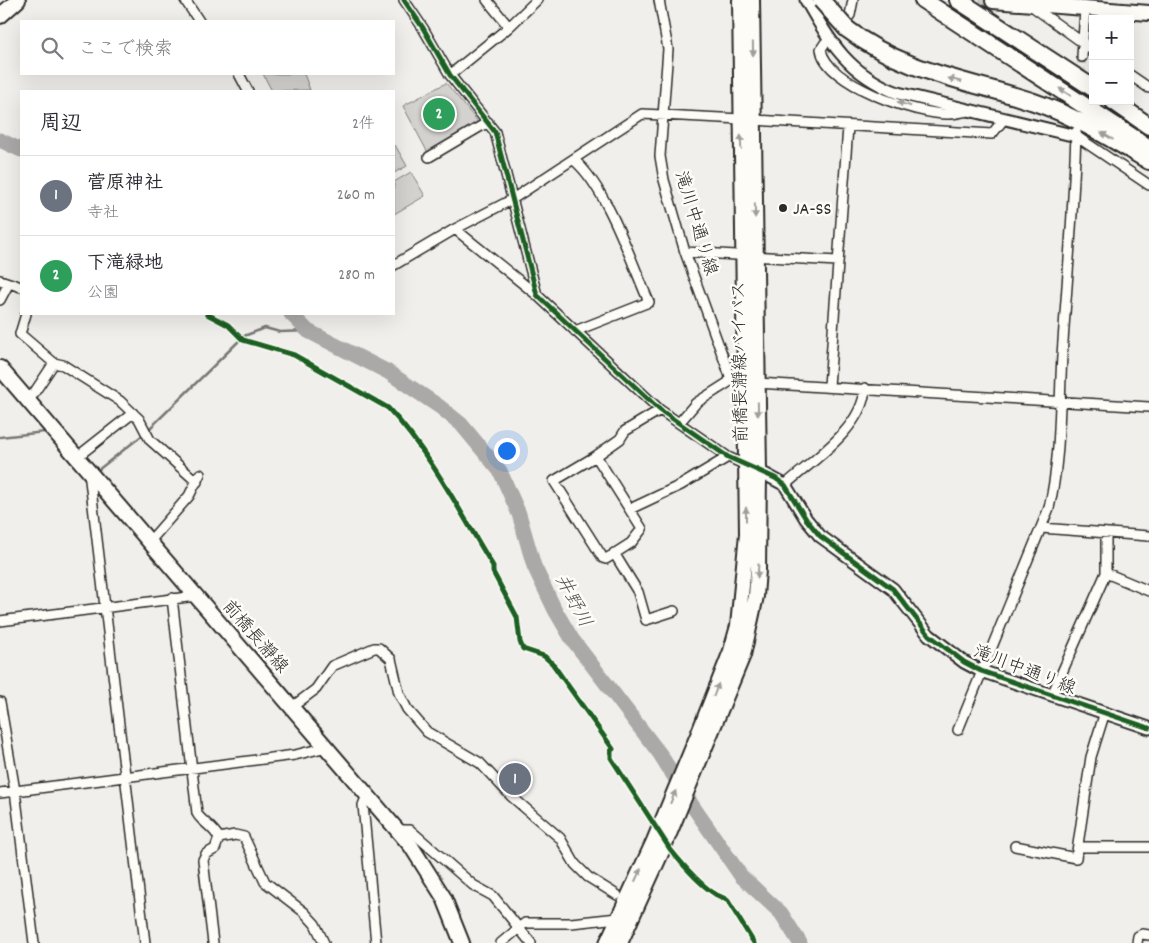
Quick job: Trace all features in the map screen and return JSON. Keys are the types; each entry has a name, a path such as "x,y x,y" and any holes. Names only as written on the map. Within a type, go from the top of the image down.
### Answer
{"highway":[{"path":"821,0 836,33 915,68 995,90 1064,114 1101,132 1149,161"},
{"path":"923,0 1149,148"},
{"path":"958,0 1089,85"},
{"path":"976,0 1089,76"},
{"path":"1119,105 1149,126"}],"main road":[{"path":"0,16 18,0"},
{"name":"前橋長瀞線バイパス","path":"740,0 748,120"},
{"name":"前橋長瀞線バイパス","path":"702,740 738,626 745,560 750,256 748,120 752,0"},
{"path":"993,1 1149,13"},
{"name":"前橋長瀞線バイパス","path":"702,740 743,655 751,621 758,570 759,471 757,383 750,256"},
{"name":"前橋長瀞線","path":"0,368 326,748 368,793 421,859 444,898 462,943"},
{"path":"620,943 702,740"},
{"path":"607,943 618,918 658,846"}],"street":[{"path":"185,0 198,20"},
{"path":"404,0 423,28 450,76 495,132 537,295"},
{"path":"487,0 509,27"},
{"path":"450,76 538,0"},
{"name":"滝川中通り線","path":"659,0 668,49 660,156 664,180 685,252 730,376 729,382 696,403 679,423 728,457 746,464 785,485 806,519 820,536 892,589 929,635 964,662 981,671 1149,728"},
{"path":"806,0 836,33 846,60 880,86 898,93 968,111 1076,134 1149,185"},
{"path":"853,0 850,14 821,49 822,58 839,77 860,89 929,112 950,114 968,111"},
{"path":"1025,2 1089,47"},
{"path":"1082,58 1085,9"},
{"path":"240,75 248,90"},
{"path":"1134,78 1149,88"},
{"path":"395,264 455,229 511,200 642,114 992,134 1004,119"},
{"path":"429,157 488,122"},
{"path":"829,386 848,127"},
{"path":"958,730 1049,508 1055,482 1058,458 1059,400 1076,134"},
{"path":"574,160 588,171 612,218 649,302 575,331"},
{"path":"455,229 537,295 660,410 679,423"},
{"path":"685,252 838,261"},
{"path":"0,300 4,281 20,287"},
{"path":"26,315 20,334 54,363 63,365 120,401 133,413 146,432 198,478 182,504 150,541"},
{"path":"28,402 54,363"},
{"path":"757,383 1149,406"},
{"path":"785,485 849,428 859,414 865,388"},
{"path":"596,456 642,529 631,543 606,559 603,558 553,483 596,456 620,439 626,431 660,410"},
{"path":"77,456 133,413"},
{"path":"630,510 681,485 728,457"},
{"path":"88,471 145,943"},
{"path":"1041,528 1149,536"},
{"path":"1052,695 1106,573 1106,534"},
{"path":"614,553 638,592 646,620 674,611"},
{"path":"1106,573 1149,592"},
{"path":"0,621 196,596"},
{"path":"172,598 198,817 211,825 219,838 217,846 206,854 203,860 213,943"},
{"path":"292,707 316,689 332,666 374,648 380,648 391,659 399,694 407,709 426,732 480,763 511,796 560,838 575,864 588,877 617,895"},
{"path":"0,702 15,791 34,943"},
{"path":"1015,846 1076,858 1091,757 1105,712"},
{"path":"0,793 294,755 326,748"},
{"path":"368,793 363,805 370,859 376,943"},
{"path":"397,830 410,830 473,885 493,896 531,943"},
{"path":"219,838 235,835 244,837 265,882 304,912 315,924 324,943"},
{"path":"1078,847 1149,847"},
{"path":"501,943 520,929 524,923 571,923 618,918"},
{"path":"1137,943 1138,936 1142,934 1149,935"}],"shaded area":[{"path":"264,75 304,75 310,90 271,90"},
{"path":"446,83 478,122 428,153 403,106"},
{"path":"395,145 407,166 395,172"},
{"path":"411,172 425,196 395,213 395,181"}],"waterway":[{"name":"井野川","path":"0,140 20,150"},
{"name":"井野川","path":"292,315 308,331 388,372 440,407 461,424 500,471 519,514 534,566 555,610 572,639 660,754 692,805 741,876 781,913 800,943"},
{"path":"148,430 244,336 265,328 280,332 308,331"},
{"path":"0,437 45,432"},
{"path":"98,470 144,434"}],"tunnel":[{"path":"979,0 993,1"},
{"path":"1078,104 1082,57"}],"cycle path":[{"path":"404,0 423,28 450,75 495,132 537,295 660,410 728,457 775,478 785,485 806,519 820,536 893,589 929,635 964,662 981,671 1149,728"},
{"path":"209,315 228,325 243,340 294,355 388,408 404,426 444,484 493,566 493,572 517,617 520,642 523,649 544,656 552,663 613,749 611,750 611,758 670,849 702,884 728,901 754,943"}],"place":[{"name":"下滝緑地","path":"439,114"},
{"name":"JA-SS","path":"783,208"},
{"name":"菅原神社","path":"515,779"}]}
